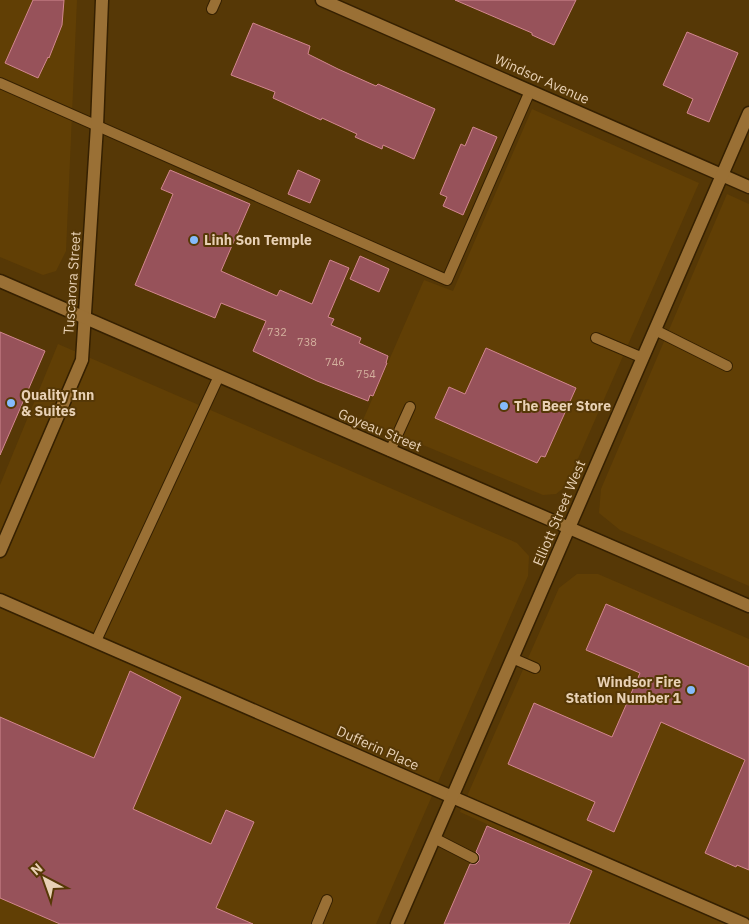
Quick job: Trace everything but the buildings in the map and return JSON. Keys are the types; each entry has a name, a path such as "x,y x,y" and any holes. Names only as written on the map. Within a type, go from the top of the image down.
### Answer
{"street":[{"name":"Tuscarora Street","path":"0,551 82,360 97,126 102,0"},
{"name":"Windsor Avenue","path":"322,0 749,186"},
{"name":"Elliott Street West","path":"397,924 749,113"},
{"name":"Goyeau Street","path":"0,281 749,606"},
{"name":"Dufferin Place","path":"0,600 744,924"}],"lane":[{"path":"0,82 447,280 530,91"},
{"path":"655,330 727,366"},
{"path":"596,338 643,358"},
{"path":"96,641 219,376"},
{"path":"390,451 410,407"},
{"path":"512,658 535,668"},
{"path":"434,838 473,858"},
{"path":"317,924 327,900"}],"shaded area":[{"path":"0,0 77,0 66,251 56,271 43,275 0,257"},
{"path":"532,109 699,183 566,486 556,494 543,495 363,420 424,280 453,291"},
{"path":"727,194 749,204 749,586 620,530 599,513 601,489"},
{"path":"58,344 517,543 529,556 528,576 376,924 0,924 0,485"},
{"path":"577,574 598,574 749,639 749,924 569,924 591,871 460,812 559,588"}],"place":[{"name":"Linh Son Temple","path":"194,240"},
{"name":"Quality Inn & Suites","path":"11,403"},
{"name":"The Beer Store","path":"504,406"},
{"name":"Windsor Fire Station Number 1","path":"691,690"}]}
